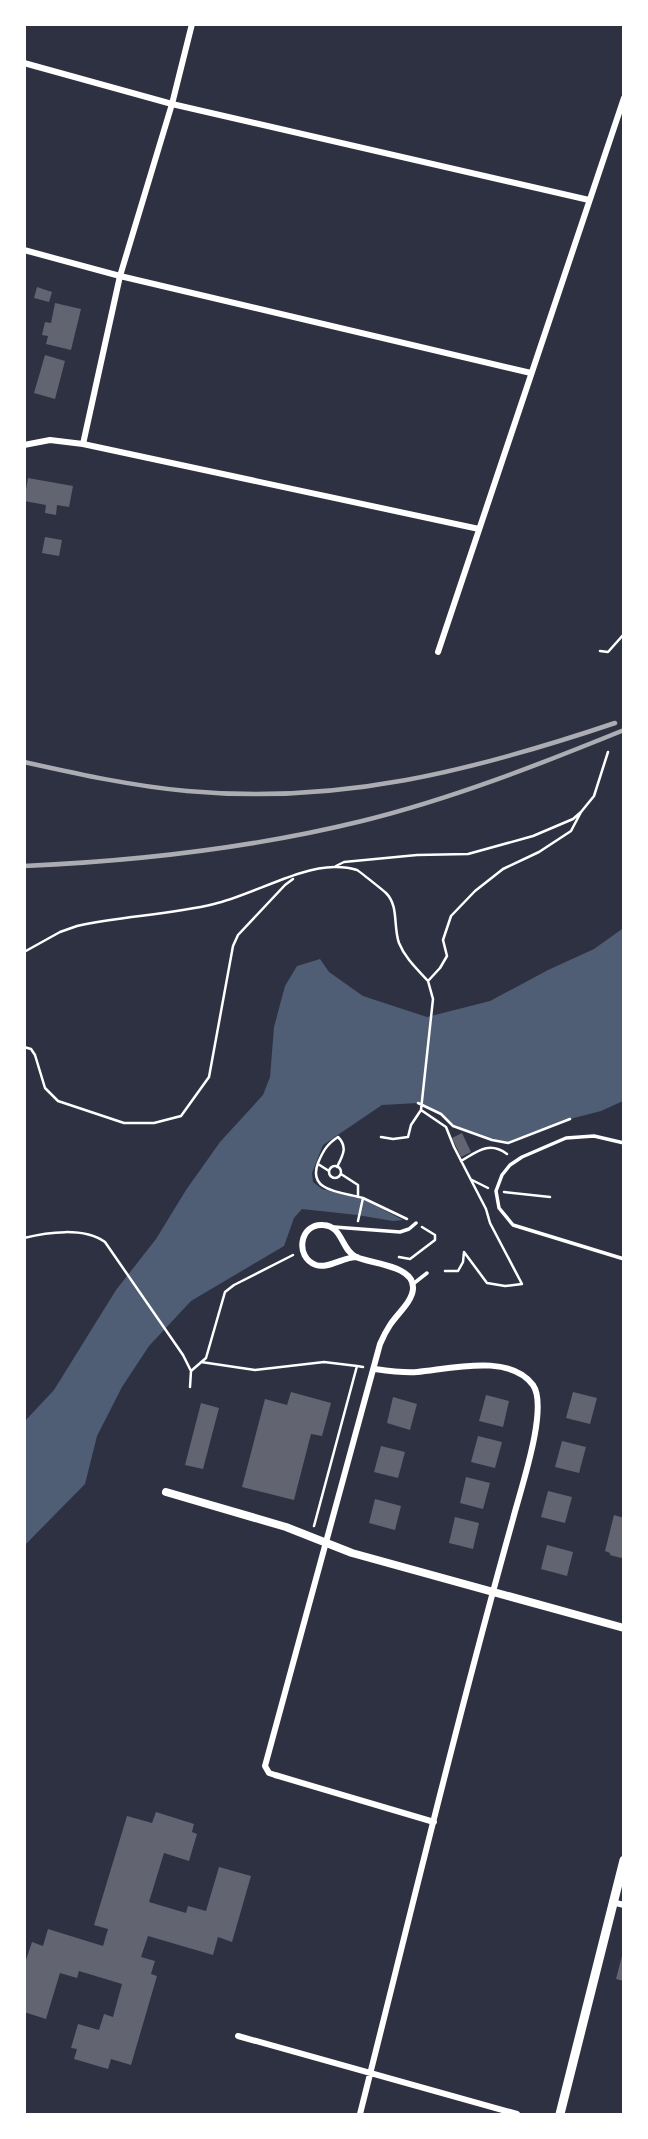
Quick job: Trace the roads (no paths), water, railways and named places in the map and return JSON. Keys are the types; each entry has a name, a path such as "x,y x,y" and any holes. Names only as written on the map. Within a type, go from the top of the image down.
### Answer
{"main road":[{"path":"560,2115 624,1860"}],"street":[{"path":"83,444 120,276 172,104 192,24"},
{"path":"24,63 172,104 589,200"},
{"path":"438,652 624,98"},
{"path":"24,250 120,276 531,373"},
{"path":"24,445 50,440 83,444 479,529"},
{"path":"357,1257 318,1266 309,1261 302,1251 302,1242 309,1230 322,1225 332,1227 340,1235 349,1252 357,1257 401,1270 410,1277 413,1284 410,1298 388,1327 380,1344 266,1762 267,1770 275,1775 434,1822"},
{"path":"360,2115 537,1422 537,1395 533,1385 510,1368 472,1366 415,1372 375,1369"},
{"path":"166,1492 311,1536 352,1553 624,1628"},
{"path":"612,1902 624,1905"},
{"path":"238,2036 517,2115"}],"lane":[{"path":"624,1143 594,1136 566,1138 510,1165 502,1175 496,1191 499,1208 513,1225 624,1259"},
{"path":"332,1227 400,1232 416,1223"},
{"path":"413,1284 427,1273"}],"water":[{"path":"623,919 623,1101 508,1143 453,1126 441,1114 418,1103 382,1105 323,1145 312,1173 313,1182 322,1189 363,1199 403,1220 302,1209 294,1218 284,1246 191,1301 149,1346 122,1387 97,1436 85,1484 25,1545 24,1422 54,1390 116,1290 156,1239 220,1142 263,1095 270,1077 274,1027 285,986 297,966 320,959 329,972 363,996 427,1017 490,1001 594,949 622,929"}],"railway":[{"path":"24,762 166,789 243,794 298,793 352,788 457,769 615,723"},
{"path":"24,866 195,852 279,839 362,821 461,792 624,730"}]}
